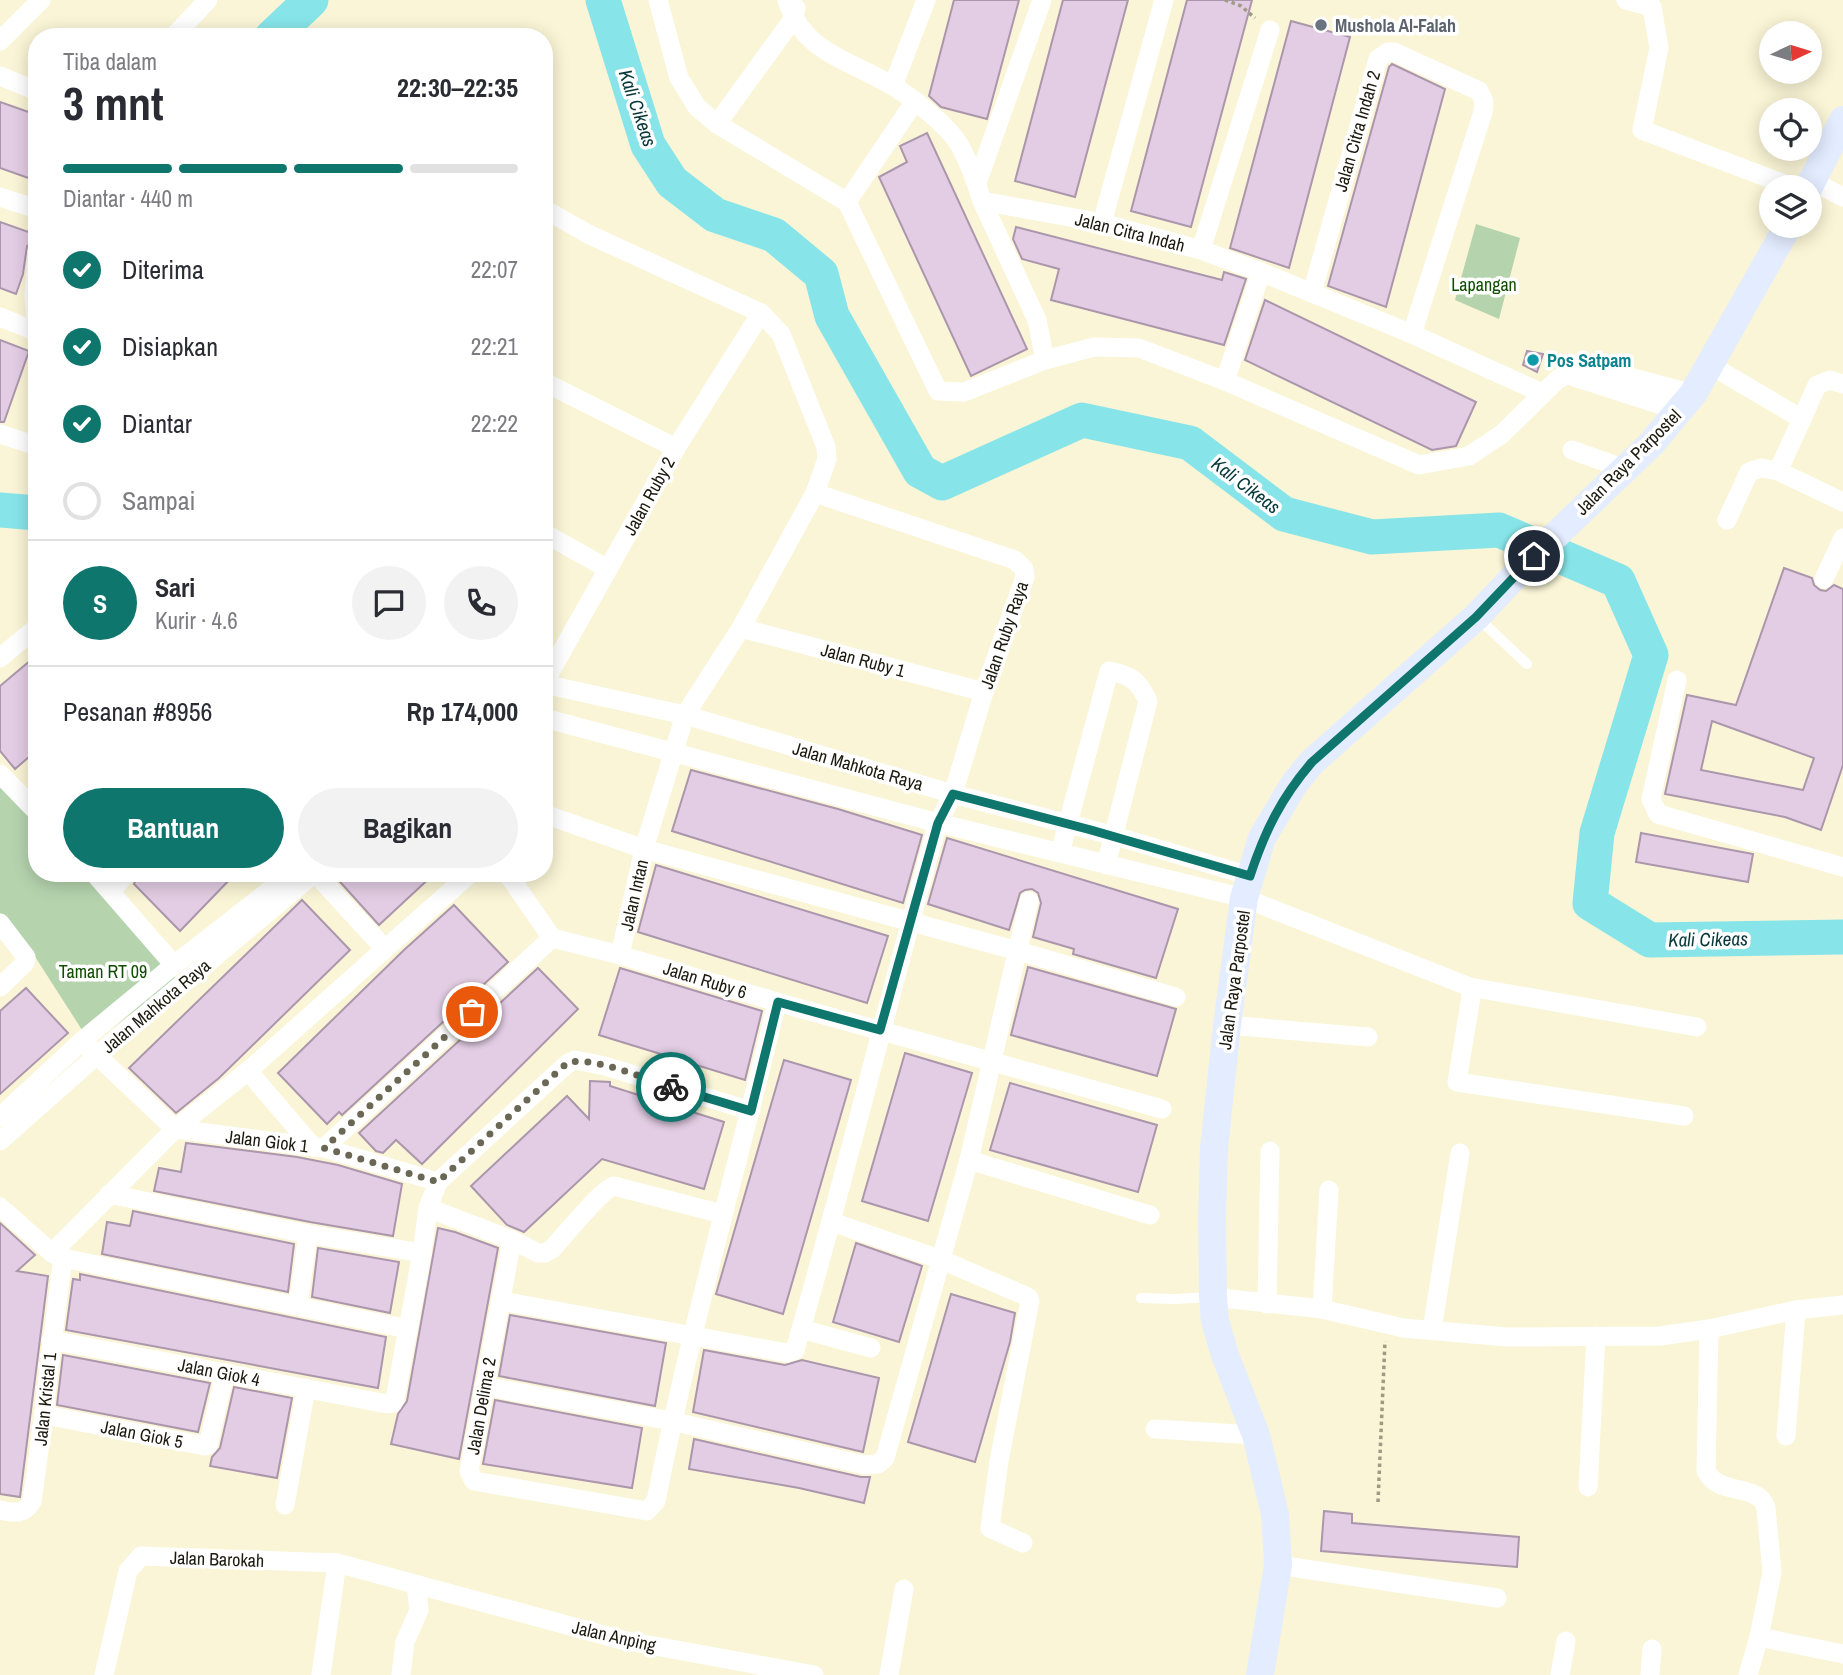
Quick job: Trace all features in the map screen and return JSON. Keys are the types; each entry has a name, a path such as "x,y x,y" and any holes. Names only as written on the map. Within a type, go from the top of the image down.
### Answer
{"main road":[{"path":"1810,175 1843,120"},
{"name":"Jalan Raya Parpostel","path":"1260,1675 1278,1565 1275,1514 1256,1435 1215,1321 1213,1297 1214,1148 1227,1025 1247,887 1262,838 1294,784 1312,762 1476,617 1534,556 1651,444 1686,402 1710,365 1781,238"}],"street":[{"path":"2,35 41,0"},
{"path":"182,28 208,0"},
{"path":"658,0 679,78 696,107 717,124 847,202 938,391 964,392 1045,360 1094,347 1139,348 1225,381 1419,465 1469,456 1502,435 1542,394 1568,374 1686,402"},
{"path":"787,0 793,19 813,44 893,86 955,138 1037,320 1045,360"},
{"path":"717,124 793,19 799,0"},
{"path":"893,86 926,0"},
{"path":"979,192 1042,0"},
{"path":"1102,223 1164,0"},
{"path":"1626,0 1652,7 1659,48 1642,130 1775,175"},
{"path":"1201,250 1270,30"},
{"name":"Jalan Citra Indah 2","path":"1312,293 1378,59 1394,52 1479,91 1484,101 1483,112 1412,334"},
{"path":"0,76 28,87"},
{"path":"847,202 915,102"},
{"path":"1822,191 1843,197"},
{"name":"Jalan Citra Indah","path":"979,192 1201,250 1412,334 1542,394"},
{"path":"0,197 28,206"},
{"path":"553,214 590,235 761,313"},
{"path":"1225,381 1261,272"},
{"name":"Jalan Ruby 2","path":"553,667 676,447 761,313"},
{"name":"Jalan Intan","path":"552,938 620,955 644,849 685,715 741,628 815,493 827,459 826,447 781,334 761,313"},
{"path":"0,317 28,331"},
{"path":"1710,365 1802,419"},
{"path":"1778,471 1817,385 1830,380 1843,384"},
{"path":"553,386 676,447"},
{"path":"0,434 28,443"},
{"path":"1572,450 1615,478"},
{"path":"1727,520 1749,472 1762,468 1778,471 1843,502"},
{"name":"Jalan Ruby Raya","path":"801,1329 938,823 953,794 984,692 1025,577 1020,564 1015,560 815,493"},
{"path":"553,538 608,569"},
{"path":"1824,579 1843,538"},
{"name":"Jalan Ruby 1","path":"741,628 984,692"},
{"path":"4,648 28,633"},
{"path":"1060,853 1109,671 1128,675 1142,689 1148,701 1106,864"},
{"path":"1677,680 1651,799 1658,814 1841,860"},
{"name":"Jalan Mahkota Raya","path":"553,685 685,715 953,794 1115,836 1247,887"},
{"name":"Jalan Mahkota Raya","path":"553,720 1060,853 1106,864 1247,887"},
{"path":"0,774 28,795"},
{"path":"553,817 644,849 1176,997"},
{"path":"102,882 174,965"},
{"path":"111,892 120,882"},
{"name":"Jalan Mahkota Raya","path":"0,1117 83,1040 280,882"},
{"name":"Jalan Mahkota Raya","path":"0,1141 96,1056 304,882"},
{"path":"323,882 385,949"},
{"path":"57,1256 109,1194 175,1129 248,1071 461,882"},
{"path":"248,1071 319,1148 552,938 513,882"},
{"path":"1247,887 1470,987 1697,1027"},
{"path":"484,1386 671,1421 864,1465 878,1464 885,1458 969,1160 1029,901"},
{"path":"0,923 26,957 25,963 0,987"},
{"name":"Jalan Ruby 6","path":"620,955 1162,1109"},
{"path":"1470,987 1471,997 1457,1082 1684,1116"},
{"path":"671,1421 778,1002"},
{"path":"1227,1025 1368,1037"},
{"path":"83,1040 96,1056 175,1129"},
{"path":"0,1207 57,1256 408,1329 428,1208 438,1182 567,1063 575,1060 605,1066 751,1111"},
{"name":"Jalan Giok 1","path":"175,1129 319,1148 438,1182"},
{"path":"1267,1304 1270,1151"},
{"path":"1432,1330 1460,1153"},
{"path":"969,1160 1150,1215"},
{"path":"428,1208 512,1240 538,1253 552,1249 607,1188 614,1186 722,1214"},
{"path":"1322,1309 1329,1190"},
{"path":"109,1194 308,1234 422,1253"},
{"path":"832,1222 942,1260 1025,1294 1030,1301 999,1461 990,1528 1023,1543"},
{"path":"298,1306 308,1234"},
{"name":"Jalan Delima 2","path":"512,1240 469,1471 474,1481 647,1511 656,1501 671,1421"},
{"name":"Jalan Kristal 1","path":"0,1510 22,1512 29,1508 32,1501 45,1415 57,1256"},
{"path":"1213,1297 1322,1309 1385,1325 1507,1337 1660,1336 1709,1329 1796,1310 1843,1305"},
{"path":"501,1301 787,1353 795,1350 801,1329 872,1348"},
{"path":"1786,1436 1796,1310"},
{"name":"Jalan Giok 4","path":"51,1340 387,1404 393,1403 395,1399 408,1329"},
{"path":"1709,1329 1706,1471 1713,1480 1752,1493 1764,1502 1766,1508 1772,1572 1748,1675"},
{"path":"1588,1487 1596,1336"},
{"name":"Jalan Giok 5","path":"45,1415 205,1446 208,1445 225,1373"},
{"path":"285,1505 306,1388"},
{"path":"1155,1429 1256,1435"},
{"name":"Jalan Barokah","path":"104,1675 128,1571 141,1556 337,1563 416,1585"},
{"path":"321,1675 337,1563"},
{"path":"1278,1565 1497,1598"},
{"path":"401,1675 405,1642 419,1610 416,1585"},
{"name":"Jalan Anping","path":"416,1585 622,1640 768,1671 814,1675"},
{"path":"889,1675 904,1589"},
{"path":"1759,1637 1843,1654"},
{"path":"1560,1675 1566,1640"},
{"path":"1650,1675 1652,1648"}],"lane":[{"path":"1476,617 1527,664"},
{"path":"1141,1298 1213,1297"}],"path":[{"path":"1224,0 1241,6 1270,30"},
{"path":"1378,1502 1385,1325"}],"green space":[{"name":"Lapangan","path":"1476,224 1520,238 1499,319 1455,300"},
{"name":"Taman RT 09","path":"0,779 28,810 28,882 91,882 177,979 91,1044 34,955 0,914"}],"building":[{"path":"954,0 1019,0 987,119 941,107 929,96"},
{"path":"1063,0 1128,0 1075,197 1015,181"},
{"path":"1187,0 1252,0 1191,227 1131,211"},
{"path":"1291,21 1350,37 1289,268 1230,248"},
{"path":"1392,64 1445,89 1386,307 1328,286"},
{"path":"0,102 28,112 28,178 0,168"},
{"path":"927,133 1027,349 971,376 879,177 907,162 900,146"},
{"path":"0,222 28,232 28,245 16,294 0,288"},
{"path":"1016,227 1222,280 1224,272 1246,279 1224,345 1051,300 1059,269 1022,259 1013,239"},
{"path":"1265,300 1476,402 1456,446 1432,450 1245,360"},
{"path":"0,340 28,351 28,354 4,422 0,422"},
{"name":"Pos Satpam","path":"1527,351 1543,354 1537,372 1523,365"},
{"path":"1784,568 1812,578 1814,585 1820,590 1826,591 1834,585 1843,589 1843,765 1821,830 1785,817 1665,794 1687,695 1736,705","holes":["1712,721 1814,758 1803,790 1701,770"]},
{"path":"28,663 28,758 15,769 0,751 0,686"},
{"path":"691,770 838,809 922,835 903,903 672,831"},
{"path":"1641,833 1753,854 1748,882 1636,862"},
{"path":"947,838 1178,909 1156,978 1073,954 1074,949 1033,937 1041,903 1038,893 1032,889 1020,893 1009,930 928,904"},
{"path":"656,865 888,936 867,1003 638,932"},
{"path":"135,882 227,882 180,931"},
{"path":"340,882 425,882 379,925"},
{"path":"302,900 350,950 219,1078 176,1113 129,1068"},
{"path":"454,905 508,962 342,1115 339,1112 327,1124 278,1073"},
{"path":"1028,967 1176,1009 1157,1076 1011,1035"},
{"path":"538,968 578,1009 422,1164 396,1140 383,1153 376,1151 359,1133"},
{"path":"620,968 762,1011 745,1080 599,1035"},
{"path":"26,988 68,1033 0,1094 0,1011"},
{"path":"905,1053 972,1073 928,1221 862,1201"},
{"path":"784,1060 851,1080 783,1314 716,1294"},
{"path":"590,1081 610,1082 610,1086 724,1122 704,1189 602,1159 524,1232 507,1225 471,1186 567,1096 589,1119"},
{"path":"1010,1083 1157,1125 1138,1192 990,1150"},
{"path":"186,1143 297,1157 338,1165 402,1184 393,1236 154,1191 159,1168 181,1172"},
{"path":"133,1211 294,1244 288,1292 102,1254 107,1222 130,1226"},
{"path":"0,1223 35,1255 17,1271 48,1276 20,1497 0,1494"},
{"path":"438,1228 498,1248 459,1459 391,1444 398,1414 407,1401"},
{"path":"856,1243 922,1266 899,1342 833,1322"},
{"path":"318,1248 399,1262 390,1313 312,1297"},
{"path":"80,1274 386,1337 378,1388 66,1330 73,1279 80,1280"},
{"path":"951,1294 1015,1313 1010,1342 975,1462 908,1442"},
{"path":"510,1315 666,1343 655,1406 499,1376"},
{"path":"704,1350 785,1365 802,1360 879,1378 863,1452 693,1412"},
{"path":"63,1355 210,1383 198,1432 57,1405"},
{"path":"234,1387 292,1398 277,1478 210,1466 212,1457 220,1448"},
{"path":"495,1400 642,1428 632,1488 483,1464"},
{"path":"694,1439 870,1477 864,1503 799,1488 689,1469"},
{"path":"1324,1511 1352,1514 1352,1523 1519,1537 1517,1567 1321,1551"}],"waterway":[{"name":"Kali Cikeas","path":"281,28 311,0"},
{"name":"Kali Cikeas","path":"603,0 648,145 672,182 715,215 774,235 821,274 832,316 920,471 942,483 1082,420 1190,443 1284,514 1372,537 1499,530 1618,581 1651,655 1597,833 1590,903 1650,940 1843,937"},
{"name":"Kali Cikeas","path":"0,510 28,512"}],"way so far":[{"path":"472,1012 324,1148 438,1182 567,1063 575,1060 605,1066 671,1087"}],"place":[{"name":"Mushola Al-Falah","path":"1321,25"},
{"name":"Pos Satpam","path":"1533,360"}],"route":[{"path":"671,1087 751,1111 778,1002 880,1030 938,823 953,794 1250,876 1262,838 1277,810 1312,762 1476,617 1534,556"}]}
